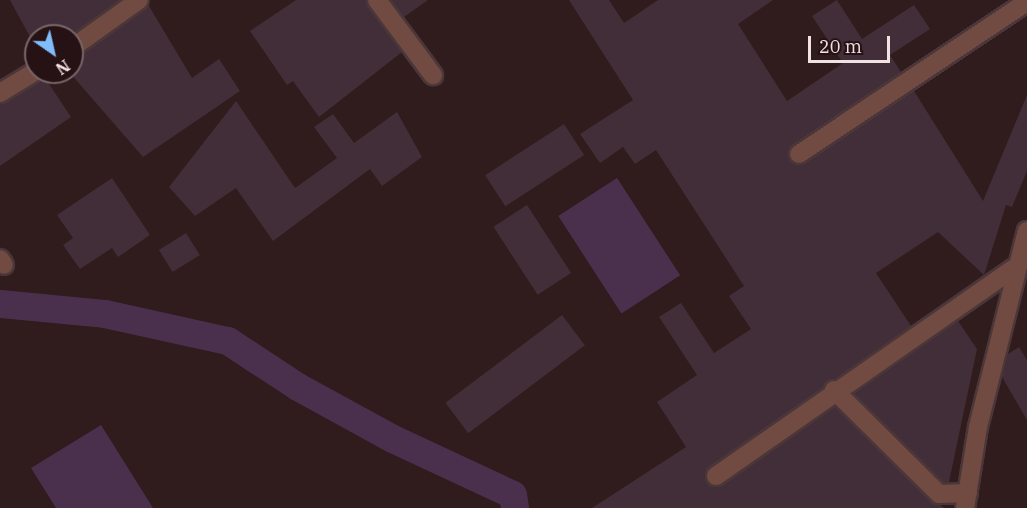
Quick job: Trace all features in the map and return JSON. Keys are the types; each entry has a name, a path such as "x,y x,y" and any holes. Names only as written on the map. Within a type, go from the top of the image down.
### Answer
{"street":[{"path":"84,39 139,0"},
{"path":"377,0 433,75"},
{"path":"799,154 1027,2"},
{"path":"0,93 24,78"},
{"path":"834,390 939,494 967,501 1014,268 1027,231"},
{"path":"716,476 834,390 1014,268"}],"shaded area":[{"path":"617,178 680,275 621,313 558,216"},
{"path":"101,425 153,508 56,508 31,468"}],"building":[{"path":"10,0 120,0 84,25 24,24 24,26"},
{"path":"296,0 366,0 402,52 319,117 293,81 287,85 250,31"},
{"path":"391,0 428,0 404,17"},
{"path":"569,0 609,0 624,23 658,0 773,0 738,24 787,101 843,63 812,16 837,0 862,39 914,5 930,29 890,55 901,72 792,145 788,155 795,164 805,163 914,91 983,201 1027,95 1027,171 1012,207 1006,205 984,275 938,232 876,273 911,326 710,467 705,476 711,486 722,485 835,407 944,508 592,508 686,447 657,402 697,375 659,317 681,303 714,353 751,329 729,296 744,286 656,150 635,164 623,147 600,163 580,134 633,100"},
{"path":"149,6 192,78 219,59 240,91 143,157 80,84 84,84 84,51"},
{"path":"35,84 49,84 71,117 0,166 0,104"},
{"path":"236,101 295,188 337,158 314,127 333,114 354,143 397,112 422,157 382,186 370,169 273,241 236,188 195,216 169,187"},
{"path":"564,124 584,155 505,206 485,175"},
{"path":"112,178 150,235 118,257 112,248 80,269 63,245 73,238 57,215"},
{"path":"527,205 571,273 538,295 493,227"},
{"path":"186,233 200,255 173,272 159,250"},
{"path":"562,315 585,345 468,433 445,403"},
{"path":"958,321 977,349 949,482 943,483 854,394"},
{"path":"1019,347 1027,360 1027,420 1002,377 1008,354"}],"waterway":[{"path":"0,304 105,314 228,341 298,387 393,439 513,495 515,508"}]}
